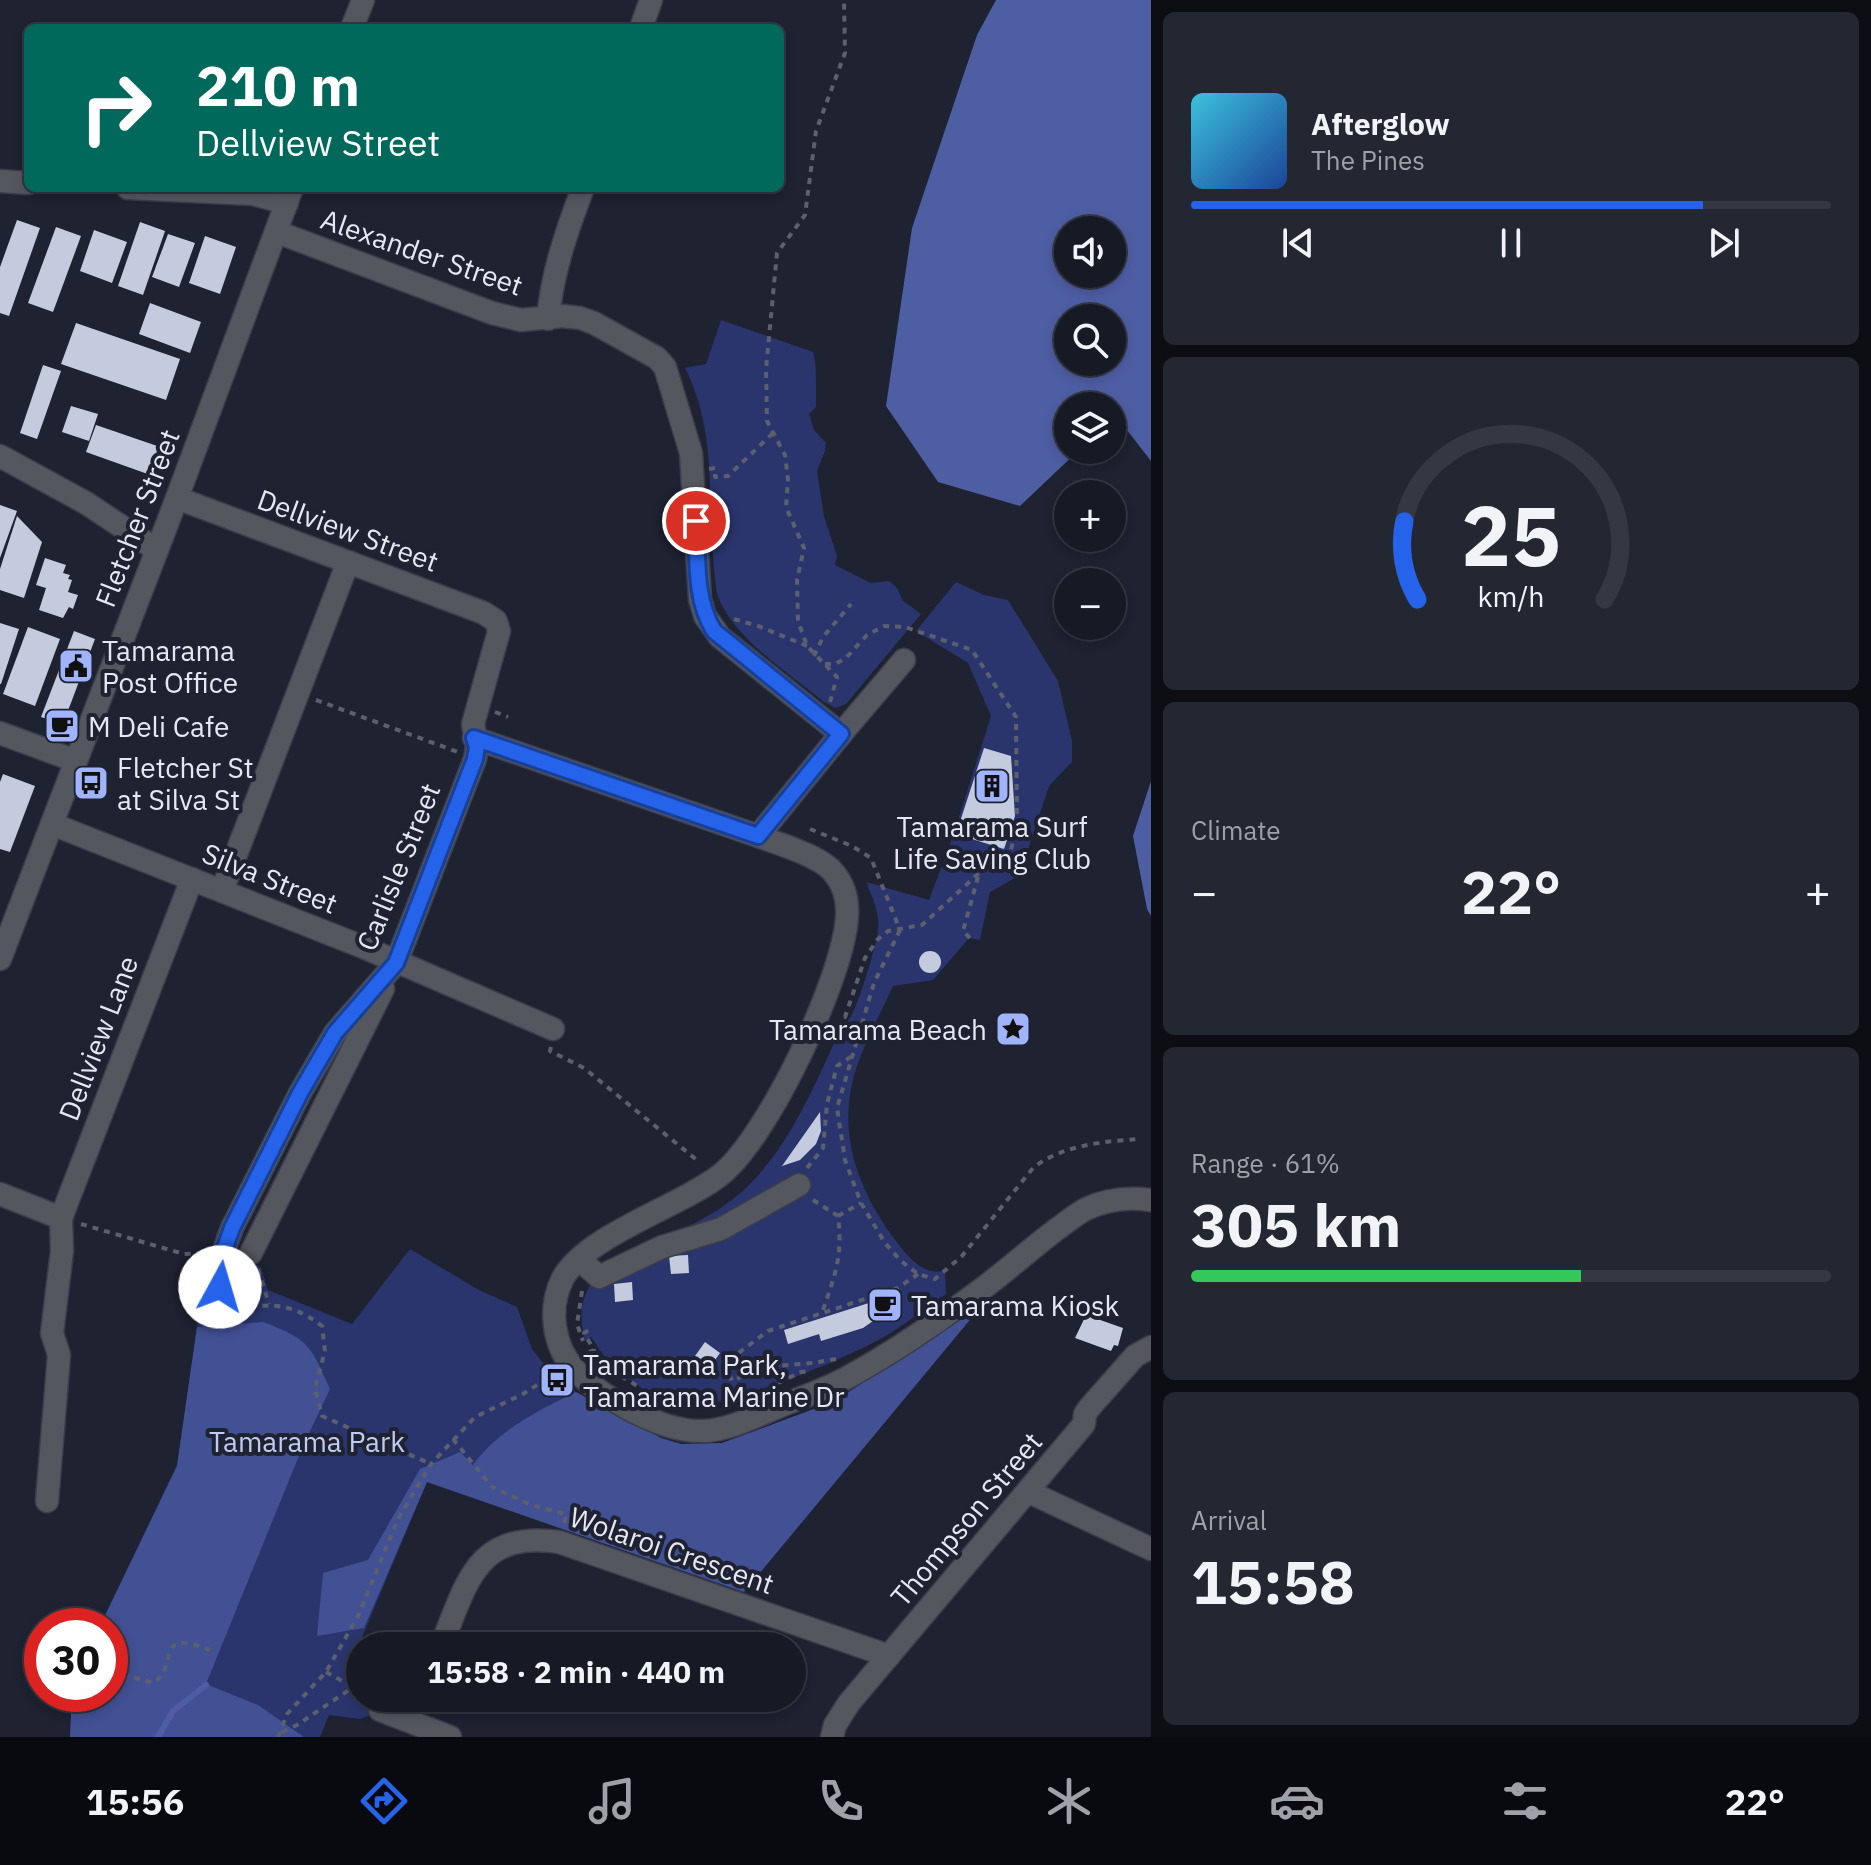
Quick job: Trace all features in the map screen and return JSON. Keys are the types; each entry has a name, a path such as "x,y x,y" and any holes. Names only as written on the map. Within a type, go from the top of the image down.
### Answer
{"street":[{"path":"354,24 363,0"},
{"path":"642,24 651,0"},
{"path":"0,181 24,183"},
{"path":"211,192 290,196"},
{"path":"548,319 561,249 582,192"},
{"name":"Fletcher Street","path":"0,959 290,196"},
{"name":"Alexander Street","path":"277,232 492,313 521,320 571,316 594,323 657,358 665,367 691,453 700,599 705,616 720,637 841,734"},
{"path":"0,456 86,503 157,550"},
{"name":"Dellview Street","path":"177,498 484,613 496,621"},
{"path":"222,891 348,562"},
{"name":"Carlisle Street","path":"218,1298 223,1253 232,1228 300,1093 335,1033 396,963 475,759 477,747 469,746 498,642 496,621"},
{"path":"758,836 904,660"},
{"path":"0,733 76,761"},
{"path":"469,746 758,836 821,863 834,873 843,888 847,904 846,927 823,1003 763,1123 740,1157 718,1177 599,1244 587,1266 564,1276 554,1309 559,1342 570,1364 601,1391 669,1426 703,1431 729,1427 850,1376 977,1292 1084,1210 1119,1198 1151,1200"},
{"name":"Silva Street","path":"52,824 363,947 553,1029"},
{"name":"Dellview Lane","path":"61,1218 192,879"},
{"path":"251,1253 396,963"},
{"path":"587,1266 599,1277 662,1247 721,1229 799,1185"},
{"path":"0,1194 61,1218 62,1251 52,1333 59,1355 47,1501"},
{"name":"Thompson Street","path":"832,1737 835,1725 849,1703 1029,1492 1084,1424 1090,1407 1135,1356 1151,1347"},
{"path":"1029,1492 1151,1549"},
{"name":"Wolaroi Crescent","path":"447,1632 471,1573 489,1555 509,1544 534,1539 559,1542 889,1656"},
{"path":"385,1712 450,1737"}],"path":[{"path":"831,700 837,677 807,646 798,621 797,580 804,548 786,507 788,480 785,455 767,421 766,369 777,253 805,215 816,131 845,53 844,0"},
{"path":"715,468 715,477 728,476 773,433"},
{"path":"814,656 823,637 851,604"},
{"path":"725,623 732,619 758,626 807,646"},
{"path":"823,664 835,664 846,658 867,635 884,626 905,627 972,650 1016,717 1018,751 1015,765 1017,825 1010,854 988,865 922,925 888,931 865,958 845,1017 840,1015"},
{"path":"298,693 469,746"},
{"path":"810,829 852,846 871,858 900,930"},
{"path":"970,938 963,931 978,876"},
{"path":"900,930 880,966 837,1108 845,1160 861,1203 885,1243 901,1261 918,1274 935,1279 962,1256 1033,1168 1046,1158 1103,1141 1141,1139"},
{"path":"553,1029 550,1051 584,1068 698,1161"},
{"path":"822,1313 840,1263 838,1216 809,1197 799,1185 802,1173 823,1148 827,1104 837,1066 854,1056"},
{"path":"838,1216 861,1203"},
{"path":"61,1218 184,1254 223,1253"},
{"path":"251,1253 259,1259 259,1280 269,1304"},
{"path":"570,1364 587,1266"},
{"path":"840,1358 763,1367 732,1381 725,1363 768,1331 898,1288 918,1274"},
{"path":"218,1298 222,1312 269,1304 304,1312 322,1326 325,1351 315,1388 322,1416 431,1464"},
{"path":"278,1735 287,1714 326,1672 358,1616 398,1519 431,1464 475,1417 523,1394 594,1350 584,1333 591,1329"},
{"path":"570,1364 605,1366 658,1399"},
{"path":"776,1383 801,1372 818,1371"},
{"path":"452,1439 492,1487 531,1505 566,1514 559,1542"},
{"path":"128,1676 153,1683 160,1678 170,1649 178,1643 188,1641 210,1650"},
{"path":"326,1672 346,1682"},
{"path":"278,1735 346,1692"}],"green space":[{"path":"721,320 813,352 816,407 809,414 814,430 826,443 817,471 824,516 837,556 835,565 871,583 889,581 897,588 903,601 921,614 846,704 836,708 824,702 747,639 724,609 717,593 708,450 704,422 685,368 706,364"},
{"path":"956,582 984,595 1008,600 1058,681 1072,741 1072,762 1049,786 1028,850 1018,864 1015,878 990,892 980,940 969,938 933,980 893,986 854,1076 848,1120 850,1142 862,1184 883,1223 911,1259 923,1268 945,1271 946,1294 879,1340 802,1374 718,1402 694,1405 669,1403 615,1367 591,1337 585,1340 582,1310 586,1292 597,1276 611,1265 696,1222 733,1199 768,1164 783,1143 808,1099 841,1028 851,1016 867,973 877,937 878,917 866,882 929,900 991,716 968,663 916,631"},
{"name":"Tamarama Park","path":"410,1249 479,1290 517,1307 532,1349 547,1368 576,1392 661,1438 681,1444 703,1445 722,1443 835,1401 983,1304 744,1592 427,1482 364,1632 346,1632 346,1712 378,1712 360,1719 329,1715 320,1737 70,1737 71,1712 128,1712 128,1608 109,1608 177,1465 197,1327 196,1268 237,1254 261,1267 268,1290 352,1324"}],"shaded area":[{"path":"996,0 1151,0 1151,461 1126,429 1126,392 1054,392 1054,464 1064,464 1020,506 938,482 886,406 912,228 977,35"},
{"path":"1151,781 1151,916 1133,836"},
{"path":"983,1304 744,1592 427,1482 364,1628 317,1636 323,1573 368,1560 420,1469 460,1452 473,1465 506,1432 576,1392 661,1438 681,1444 722,1443 835,1401"},
{"path":"263,1322 290,1333 312,1353 330,1389 303,1446 206,1684 258,1705 304,1737 70,1737 71,1712 128,1712 128,1608 109,1608 177,1466 197,1327"}],"building":[{"path":"17,220 40,228 9,316 0,313 0,267"},
{"path":"140,222 165,231 143,295 118,286"},
{"path":"56,227 81,236 53,312 28,303"},
{"path":"94,230 127,242 112,283 80,271"},
{"path":"168,234 195,243 179,287 152,277"},
{"path":"205,236 236,247 220,294 189,283"},
{"path":"150,303 201,322 190,353 139,334"},
{"path":"76,323 180,359 166,400 61,364"},
{"path":"43,365 61,371 37,439 20,433"},
{"path":"71,406 98,414 89,441 62,432"},
{"path":"96,425 166,449 156,477 86,452"},
{"path":"0,505 17,511 0,558"},
{"path":"17,516 42,542 24,598 0,590 0,569"},
{"path":"45,558 66,565 63,573 70,575 68,579 72,580 68,592 78,595 73,609 69,607 63,618 39,610 46,588 36,585"},
{"path":"0,623 19,629 1,684 0,684"},
{"path":"28,627 60,639 35,706 3,694"},
{"path":"74,631 95,639 63,724 41,717"},
{"name":"Tamarama Surf Life Saving Club","path":"984,748 1011,756 1015,816 1004,849 956,834"},
{"path":"3,774 35,786 10,852 0,849 0,782"},
{"path":"930,951 938,954 941,962 938,970 930,973 922,970 919,962 922,954"},
{"path":"820,1112 821,1131 816,1144 800,1160 782,1166"},
{"path":"688,1255 689,1273 671,1274 669,1256"},
{"path":"632,1282 633,1300 615,1302 614,1284"},
{"path":"894,1295 898,1309 883,1314 863,1328 821,1341 819,1334 788,1344 784,1330"},
{"path":"1086,1315 1123,1328 1118,1346 1114,1345 1111,1351 1075,1338"},
{"path":"705,1342 720,1353 710,1367 695,1356"}],"waterway":[{"path":"158,1737 173,1711 206,1685"}],"place":[{"name":"Tamarama Post Office","path":"76,666"},
{"name":"M Deli Cafe","path":"62,726"},
{"name":"Fletcher St at Silva St","path":"91,783"},
{"name":"Tamarama Surf Life Saving Club","path":"992,786"},
{"name":"Tamarama Beach","path":"1013,1029"},
{"name":"Tamarama Kiosk","path":"885,1305"},
{"name":"Tamarama Park, Tamarama Marine Dr","path":"557,1380"}],"route":[{"path":"220,1287 223,1253 232,1228 300,1093 335,1033 396,963 475,759 477,747 474,738 758,836 841,734 714,631 700,599 696,521"}]}
